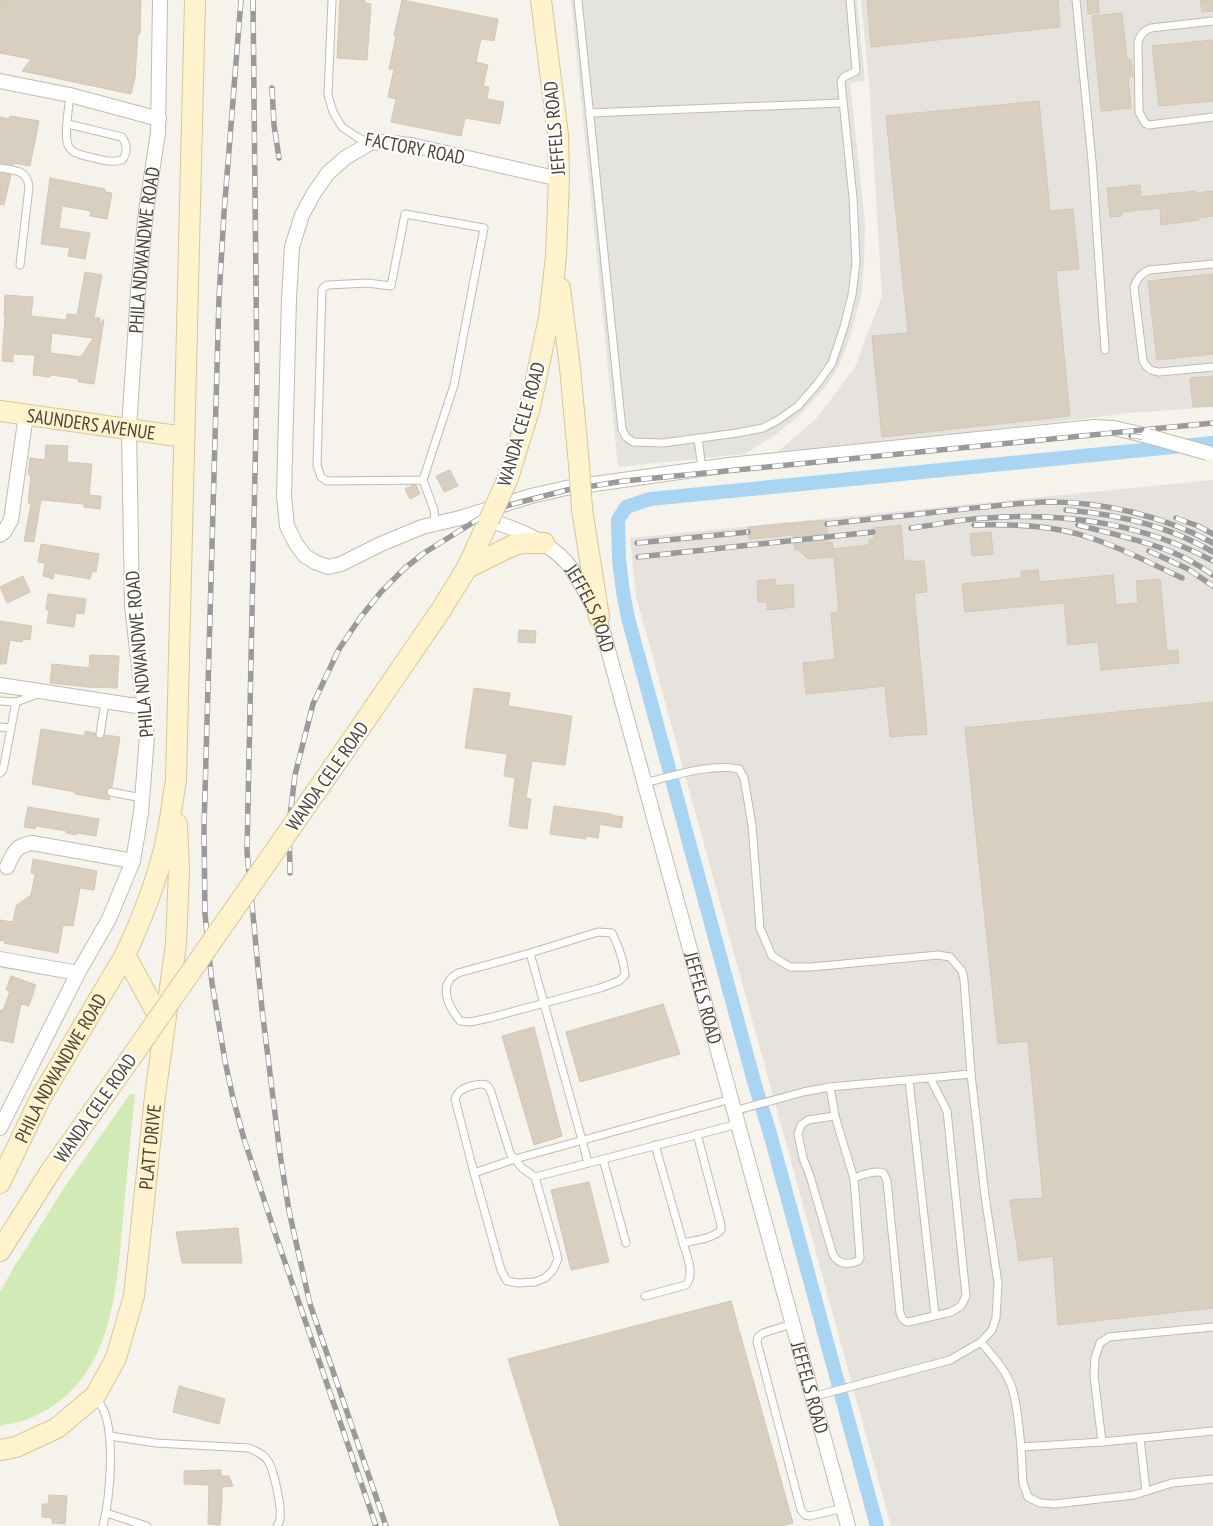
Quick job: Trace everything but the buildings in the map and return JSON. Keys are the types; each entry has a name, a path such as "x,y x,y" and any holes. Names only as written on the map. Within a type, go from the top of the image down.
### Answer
{"street":[{"name":"PHILA NDWANDWE ROAD","path":"0,1128 78,973 109,919 133,861 142,798 147,736 132,606 129,428 145,220 158,133 160,0"},
{"name":"PHILA NDWANDWE ROAD","path":"0,1183 40,1100 125,955 155,884 165,847 176,780 195,0"},
{"name":"JEFFELS ROAD","path":"541,0 558,135 559,179 556,256"},
{"path":"0,81 70,96 158,119"},
{"name":"FACTORY ROAD","path":"370,143 385,142 411,145 559,179"},
{"path":"370,143 345,158 328,173 314,192 302,215 292,247 284,496 288,526 296,544 304,556 314,562 328,566 341,564 381,544 435,523 460,518 530,496 566,488 702,469 1094,427 1114,428 1211,454"},
{"path":"556,256 570,368 582,509 599,617"},
{"name":"WANDA CELE ROAD","path":"0,1251 52,1169 343,754 441,610 467,568 508,478 530,407 549,318 556,256"},
{"name":"SAUNDERS AVENUE","path":"0,411 184,437"},
{"path":"0,535 11,520 26,415"},
{"name":"JEFFELS ROAD","path":"485,527 512,528 553,550 568,563 599,617 848,1526"},
{"path":"467,568 514,545 524,543 544,544"},
{"path":"0,685 143,708"},
{"name":"PLATT DRIVE","path":"0,1450 16,1447 57,1428 95,1396 116,1358 134,1296 155,1096 176,944 179,869 176,780"},
{"path":"7,867 15,849 32,843 133,861"},
{"path":"125,955 164,1026"},
{"path":"0,959 78,973"}],"lane":[{"name":"FACTORY ROAD","path":"332,0 328,95 330,104 342,127 370,143"},
{"path":"578,0 622,429 626,437 633,442 663,443 763,428 798,406 832,363 852,295 856,263 853,198 841,81 844,77 856,71 850,0"},
{"path":"1076,0 1092,161 1105,350"},
{"path":"1213,21 1151,28 1145,30 1140,35 1138,42 1139,112 1145,123 1149,125 1213,116"},
{"path":"68,124 122,137 126,148 125,156 122,160 107,161 75,152 68,147 67,137 70,96"},
{"path":"589,113 842,103"},
{"path":"0,168 22,173 28,181 29,187 20,265"},
{"path":"423,480 327,481 321,477 317,465 322,293 324,287 328,285 367,283 391,286 405,214 484,228 454,385 423,480 434,510 435,523"},
{"path":"1213,264 1150,270 1141,274 1136,279 1134,287 1143,361 1147,367 1152,371 1159,372 1213,367"},
{"path":"698,438 702,469"},
{"path":"0,701 16,702 42,692"},
{"path":"0,773 3,770 16,702"},
{"path":"100,734 105,702"},
{"path":"0,727 11,728"},
{"path":"644,783 694,771 728,767 739,770 744,778 752,825 760,928 772,956 783,963 790,967 811,967 938,955 950,957 962,971 971,1074 985,1196 998,1283 996,1318 992,1330 981,1342 950,1360 812,1397"},
{"path":"111,792 142,798"},
{"path":"598,932 612,934 624,962 625,975 619,981 600,988 470,1022 460,1021 451,1010 446,994 448,981 458,973 530,953 598,932"},
{"path":"530,953 588,1163"},
{"path":"474,1173 582,1140 734,1111 803,1092 830,1087 971,1074"},
{"path":"854,1179 860,1175 880,1172 887,1181 900,1313 904,1321 908,1322 956,1310 961,1306 966,1296 948,1111 930,1078"},
{"path":"909,1080 935,1315"},
{"path":"480,1084 488,1087 508,1149 522,1168 534,1177 558,1259 553,1270 544,1278 535,1282 518,1283 507,1281 501,1270 474,1173 459,1121 455,1099 458,1093 464,1089 480,1084"},
{"path":"830,1087 835,1116 854,1179 860,1258 854,1263 839,1263 833,1255 803,1158 798,1134 801,1125 808,1120 835,1116"},
{"path":"534,1177 697,1134 734,1111"},
{"path":"683,1243 712,1236 721,1230 697,1134"},
{"path":"645,1296 686,1285 690,1281 691,1274 655,1145"},
{"path":"603,1159 626,1243"},
{"path":"792,1324 763,1333 758,1337 757,1342 801,1510 805,1515 810,1516 843,1508"},
{"path":"1102,1442 1094,1376 1095,1358 1100,1343 1108,1338 1118,1336 1213,1327"},
{"path":"981,1342 1002,1369 1012,1387 1017,1410 1024,1483 1028,1497 1040,1502 1055,1504 1134,1495 1172,1483 1213,1479"},
{"path":"95,1396 104,1411 110,1436 106,1513 103,1526"},
{"path":"1021,1447 1102,1442 1213,1431"},
{"path":"110,1436 156,1443 249,1448 263,1454 269,1462 275,1479 280,1519 277,1526"},
{"path":"1140,1438 1146,1492"},
{"path":"106,1513 147,1526"}],"shaded area":[{"path":"571,0 857,0 865,81 850,83 865,224 861,296 850,337 839,366 826,386 800,415 775,435 745,454 618,467"},
{"path":"861,0 1213,0 1213,407 1130,413 773,456 816,419 855,367 882,296 869,83"},
{"path":"1213,480 1213,1526 891,1526 636,596 630,538"}],"green space":[{"path":"130,1094 135,1094 119,1258 111,1312 103,1338 93,1362 78,1384 58,1402 29,1419 0,1426 0,1292 64,1188"}],"waterway":[{"path":"877,1526 628,618 619,559 618,520 626,507 650,499 1213,443"}],"railway":[{"path":"241,0 219,298 204,828 205,914 212,983 225,1061 244,1139 376,1526"},
{"path":"253,0 257,377 247,852 262,1009 289,1211 310,1304 386,1526"},
{"path":"272,88 274,125 279,158"},
{"path":"290,873 289,824 295,775 313,704 339,649 381,592 405,568 424,553 485,515 509,505 567,490 624,481 1213,423"},
{"path":"1131,436 1163,440 1213,454"},
{"path":"827,524 1011,504 1066,502 1110,507 1132,512 1174,525 1213,543"},
{"path":"1066,510 1123,518 1161,528 1213,552"},
{"path":"911,528 987,518 1046,517 1075,519 1103,523 1160,538 1187,548 1213,561"},
{"path":"1176,518 1213,534"},
{"path":"974,525 1033,526 1062,530 1114,546 1182,578"},
{"path":"1078,525 1172,552 1213,575"},
{"path":"637,543 748,532"},
{"path":"638,557 873,532"},
{"path":"1149,551 1188,569 1213,586"}]}
